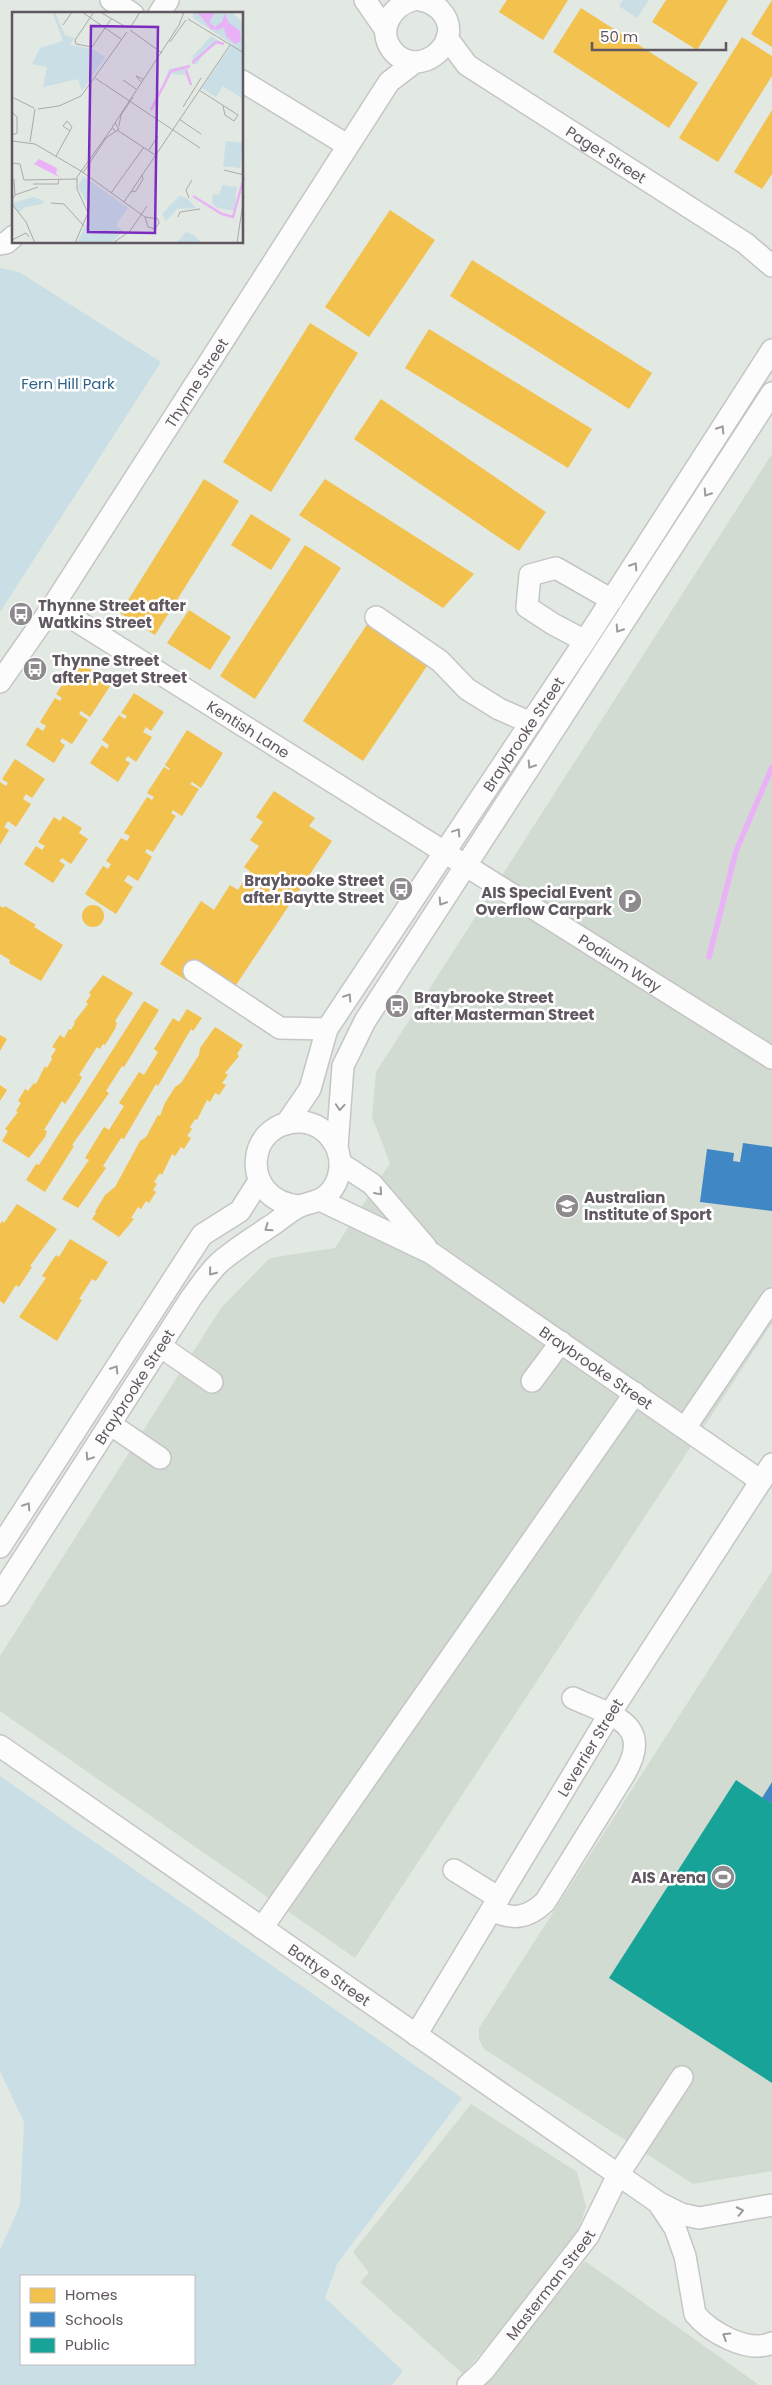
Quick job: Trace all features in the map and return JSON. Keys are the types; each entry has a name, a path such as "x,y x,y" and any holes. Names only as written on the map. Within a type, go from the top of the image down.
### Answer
{"street":[{"path":"111,0 130,12"},
{"path":"160,12 168,0"},
{"path":"365,0 388,38 404,59 422,61 443,48 449,19 434,5 412,0 394,10 388,19 388,38 389,82"},
{"name":"Paget Street","path":"449,19 467,65"},
{"name":"Paget Street","path":"422,61 467,65 745,243 772,266"},
{"name":"Thynne Street","path":"0,682 53,606 389,82 422,61"},
{"path":"244,82 347,145"},
{"path":"0,244 6,243 12,238"},
{"name":"Paget Street","path":"745,243 772,255"},
{"name":"Braybrooke Street","path":"286,1124 310,1090 327,1029 612,600 772,350"},
{"name":"Braybrooke Street","path":"431,1253 372,1184 339,1155 343,1066 365,1021 772,393"},
{"path":"585,641 553,624 526,606 530,575 556,568 612,600"},
{"name":"Kentish Lane","path":"53,606 443,853"},
{"path":"376,617 440,662 467,690 499,709 531,723"},
{"name":"Podium Way","path":"443,853 772,1058"},
{"path":"194,971 280,1028 327,1029"},
{"path":"296,1122 316,1126 332,1139 339,1155 335,1185 320,1200 299,1206 280,1202 271,1197 259,1181 256,1171 258,1151 269,1134 286,1124 296,1122"},
{"name":"Braybrooke Street","path":"0,1546 202,1235 240,1212 259,1181"},
{"name":"Braybrooke Street","path":"320,1200 431,1253 685,1428 766,1473"},
{"name":"Braybrooke Street","path":"0,1595 191,1298 219,1263 299,1206"},
{"path":"171,1283 191,1298"},
{"path":"685,1428 772,1299"},
{"path":"532,1381 561,1342"},
{"path":"160,1346 212,1382"},
{"path":"262,1928 636,1393"},
{"path":"110,1424 160,1458"},
{"name":"Leverrier Street","path":"416,2035 609,1715 766,1473"},
{"path":"454,1870 495,1904 506,1917 515,1917 537,1910 545,1902 624,1775 635,1753 635,1742 629,1727 620,1719 573,1698"},
{"name":"Battye Street","path":"0,1746 659,2204 681,2214 708,2217 772,2205"},
{"name":"Masterman Street","path":"468,2385 488,2364 588,2236 618,2175 682,2078"},
{"name":"Battye Street","path":"659,2204 675,2228 685,2256 695,2314 699,2319 744,2345 757,2347 772,2342"},
{"name":"Battye Street","path":"685,2256 692,2232 708,2217"}],"shaded area":[{"name":"Australian Institute of Sport","path":"772,454 772,1323 355,1958 0,1711 0,1656 221,1308 270,1258 335,1248 390,1163 372,1117 376,1072"},
{"path":"772,1571 772,2171 693,2184 484,2049 479,2039 479,2028"},
{"path":"471,2104 577,2172 586,2207 576,2236 530,2298 463,2374 360,2282 369,2273 353,2252"},
{"path":"585,2261 759,2385 477,2385 500,2365"}],"green space":[{"path":"623,0 649,0 637,18 619,6"},
{"name":"Fern Hill Park","path":"0,268 19,272 161,362 0,612"},
{"path":"0,1776 462,2098 337,2264 325,2298 403,2371 392,2385 0,2385 0,2250 20,2205 24,2122 0,2071"}],"building: Homes":[{"path":"507,0 568,0 543,40 499,12"},
{"path":"666,0 728,0 697,50 652,22"},
{"path":"772,0 772,47 751,34"},
{"path":"581,8 698,83 669,128 553,52"},
{"path":"742,37 772,56 772,76 718,162 679,138"},
{"path":"772,110 772,174 762,189 734,172"},
{"path":"390,210 435,240 369,337 325,307"},
{"path":"472,260 652,373 629,409 450,296"},
{"path":"310,323 358,353 271,492 223,462"},
{"path":"429,329 592,429 568,468 405,368"},
{"path":"381,399 546,512 519,551 354,439"},
{"path":"204,479 239,501 155,635 120,613"},
{"path":"325,479 474,574 443,608 299,515"},
{"path":"251,514 291,539 271,570 231,545"},
{"path":"305,545 341,568 255,699 220,676"},
{"path":"189,610 231,637 210,670 167,643"},
{"path":"368,623 429,663 363,761 303,721"},
{"path":"78,661 112,683 90,717 81,711 79,714 88,720 72,744 62,738 60,742 65,745 54,763 26,745 37,727 43,731 46,726 40,722 55,698 60,701 62,698 56,694"},
{"path":"134,693 164,712 151,731 146,727 143,732 152,737 136,762 128,756 125,760 130,763 118,782 90,763 102,745 107,749 109,745 102,740 119,715 125,719 127,716 121,713"},
{"path":"187,730 223,753 201,788 192,782 190,784 199,789 182,816 173,810 171,813 176,816 153,852 147,849 145,852 152,857 138,881 128,875 124,881 133,887 116,914 85,894 103,866 108,869 111,864 106,861 121,838 127,841 130,836 124,833 147,797 152,800 154,797 147,793 164,767 170,769 165,765"},
{"path":"15,759 45,779 32,798 26,794 23,799 31,804 16,827 8,821 4,827 9,830 0,845 0,782 6,786 8,783 2,779"},
{"path":"274,791 315,818 309,826 332,841 236,985 216,972 209,981 194,971 187,981 160,964 201,901 214,910 230,885 238,890 250,871 244,867 259,846 250,840 263,822 256,817"},
{"path":"63,816 82,828 79,833 88,839 71,864 62,858 59,861 65,865 53,883 24,864 36,846 42,850 45,846 38,842 54,817 60,821"},
{"path":"93,905 101,908 104,916 101,924 93,927 85,924 82,916 85,908"},
{"path":"0,906 4,908 5,906 36,925 34,927 63,945 41,981 9,963 10,960 0,954"},
{"path":"103,975 133,993 115,1021 117,1023 115,1029 105,1045 103,1044 100,1049 97,1047 79,1075 82,1077 79,1083 65,1104 62,1101 44,1130 47,1131 45,1137 29,1158 2,1141 8,1131 5,1129 18,1112 16,1111 21,1103 18,1101 25,1089 28,1091 34,1083 36,1084 45,1066 47,1068 56,1049 52,1047 60,1035 64,1038 69,1029 71,1030 74,1022 88,1004 86,1002 91,995 89,993"},
{"path":"144,1001 159,1010 124,1067 122,1066 106,1091 109,1093 72,1145 74,1146 45,1192 26,1180 36,1164 39,1165"},
{"path":"187,1009 202,1018 193,1031 191,1029 124,1139 121,1138 103,1166 106,1168 78,1208 62,1199 89,1160 85,1158 104,1127 109,1130 124,1106 119,1103 139,1072 144,1075 158,1052 154,1049 173,1018 179,1022"},
{"path":"215,1027 243,1045 237,1054 239,1056 225,1073 228,1075 222,1083 226,1085 219,1095 215,1093 210,1102 207,1100 197,1120 195,1119 190,1127 192,1129 187,1136 191,1138 184,1149 181,1147 175,1156 172,1154 162,1175 160,1173 154,1182 157,1184 153,1190 156,1192 149,1203 146,1201 141,1209 138,1207 131,1218 134,1219 119,1237 92,1219 95,1212 105,1195 115,1187 140,1141 146,1137 158,1115 160,1116 165,1103 175,1087 181,1083 199,1055 200,1048"},
{"path":"0,1035 7,1039 0,1051"},
{"path":"0,1085 7,1090 0,1101"},
{"path":"17,1204 57,1229 30,1266 32,1267 19,1287 16,1285 4,1304 0,1301 0,1224 2,1221 4,1223"},
{"path":"70,1239 108,1262 96,1281 92,1279 79,1299 82,1300 57,1341 19,1317 46,1278 42,1276 56,1255 59,1257"}],"building: Schools":[{"path":"743,1143 772,1147 772,1211 700,1202 707,1149 734,1153 733,1161 740,1162"},
{"path":"772,1782 772,1804 762,1798"}],"building: Public":[{"name":"AIS Arena","path":"736,1780 772,1804 772,2083 609,1978"}],"waterway":[{"path":"709,957 736,851 772,767"}],"place":[{"name":"Thynne Street after Watkins Street","path":"21,614"},
{"name":"Thynne Street after Paget Street","path":"35,669"},
{"name":"Braybrooke Street after Baytte Street","path":"401,889"},
{"name":"AIS Special Event Overflow Carpark","path":"630,901"},
{"name":"Braybrooke Street after Masterman Street","path":"397,1006"},
{"name":"Australian Institute of Sport","path":"567,1206"},
{"name":"AIS Arena","path":"723,1877"}]}
